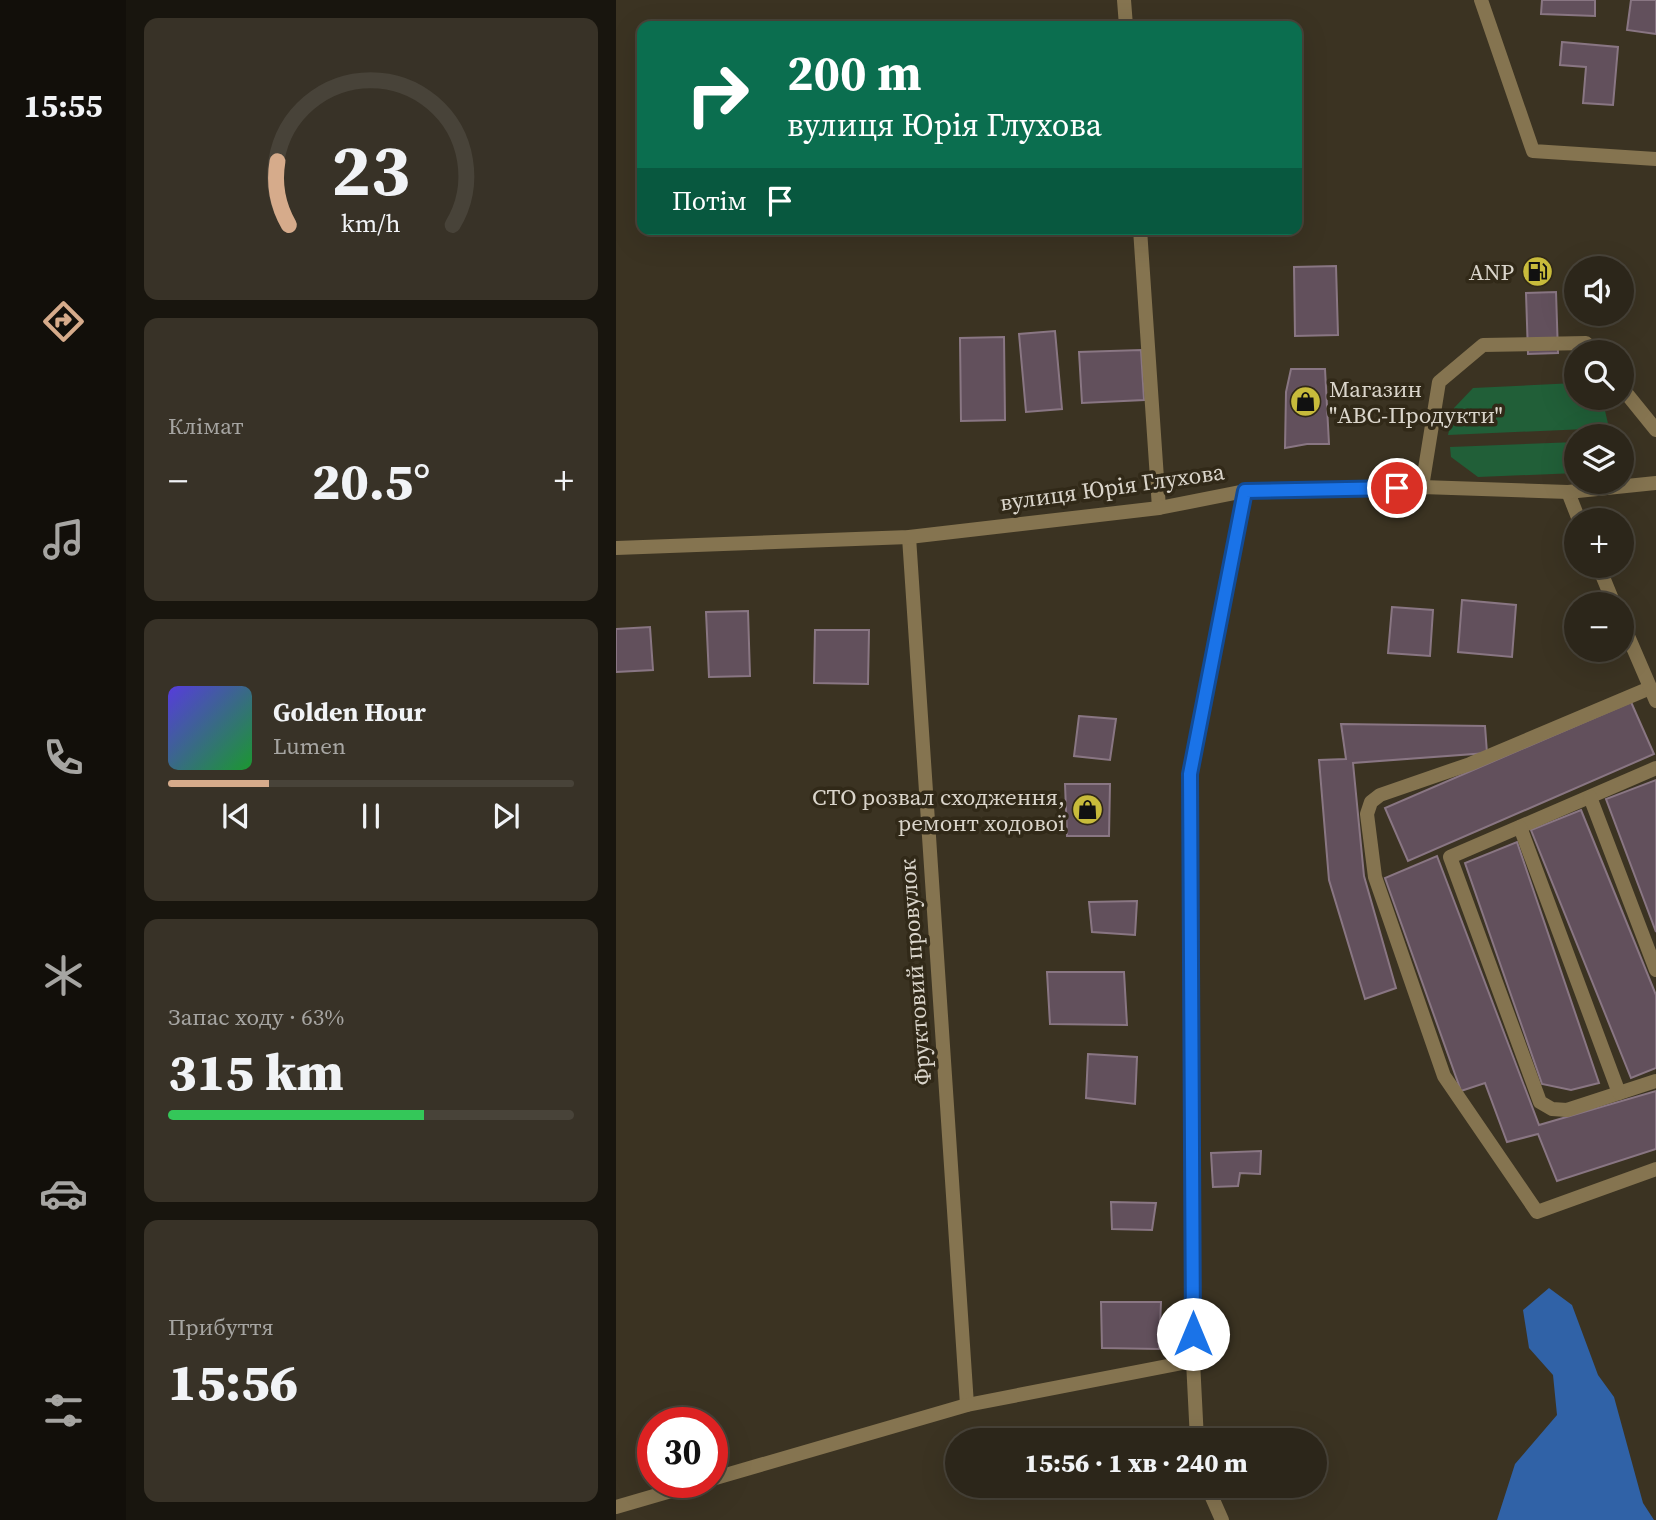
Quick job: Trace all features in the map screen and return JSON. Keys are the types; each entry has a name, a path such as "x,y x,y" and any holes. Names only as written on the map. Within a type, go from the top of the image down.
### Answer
{"street":[{"path":"1124,0 1126,21"},
{"path":"1481,0 1533,151 1656,159"},
{"path":"1140,235 1159,508"},
{"path":"1422,487 1438,382 1483,345 1564,343"},
{"path":"1634,403 1656,430"},
{"name":"вулиця Юрія Глухова","path":"1634,485 1656,483"},
{"name":"вулиця Юрія Глухова","path":"616,548 909,537 1159,508 1245,491 1422,487 1564,492"},
{"path":"1196,1428 1193,1362 1190,774 1245,491"},
{"name":"Фруктовий провулок","path":"909,537 967,1405"},
{"path":"1634,650 1653,695 1380,795 1371,802 1367,814 1375,877 1444,1076 1537,1212 1656,1168"},
{"path":"1656,768 1450,857 1540,1102 1552,1109 1567,1110 1656,1081"},
{"path":"1590,797 1656,970"},
{"path":"1520,827 1619,1093"},
{"path":"728,1474 967,1405 1193,1362"},
{"path":"620,1511 657,1498"},
{"path":"1212,1498 1222,1520"}],"green space":[{"path":"1564,384 1564,410 1605,410 1608,424 1564,424 1564,430 1448,435 1454,408 1473,388"},
{"path":"1564,443 1564,474 1478,477 1451,457 1450,447"}],"water":[{"path":"1549,1288 1572,1305 1598,1375 1614,1397 1643,1503 1654,1520 1497,1520 1515,1464 1557,1415 1553,1375 1529,1348 1523,1310"}],"building":[{"path":"1542,0 1595,0 1595,16 1541,14"},
{"path":"1631,0 1656,0 1656,34 1627,30"},
{"path":"1562,42 1618,47 1613,105 1583,103 1586,67 1560,65"},
{"path":"1336,266 1338,335 1295,336 1294,267"},
{"path":"1556,292 1558,353 1528,354 1526,293"},
{"path":"1055,331 1062,409 1026,412 1019,334"},
{"path":"1004,337 1005,420 961,421 960,338"},
{"path":"1141,350 1144,400 1082,403 1079,352"},
{"name":"Магазин \"ABC-Продукти\"","path":"1291,369 1325,369 1329,444 1285,448 1286,392"},
{"path":"1462,600 1516,605 1512,657 1458,652"},
{"path":"1392,607 1433,610 1430,656 1388,653"},
{"path":"748,611 750,676 709,677 706,612"},
{"path":"650,627 653,670 616,672 616,629"},
{"path":"815,630 869,630 868,684 814,683"},
{"path":"1631,702 1654,754 1408,861 1385,808"},
{"path":"1079,716 1116,719 1110,760 1074,756"},
{"path":"1341,724 1485,726 1487,753 1353,763 1364,876 1396,988 1365,999 1329,880 1319,760 1346,759"},
{"path":"1656,780 1656,932 1606,799"},
{"name":"СТО розвал сходження, ремонт ходової","path":"1065,784 1110,784 1109,836 1067,836"},
{"path":"1581,810 1656,995 1656,1068 1631,1078 1531,830"},
{"path":"1517,842 1599,1083 1571,1090 1542,1084 1465,863"},
{"path":"1437,856 1539,1125 1656,1091 1656,1149 1557,1181 1538,1134 1507,1142 1485,1083 1461,1091 1385,878"},
{"path":"1137,901 1135,935 1092,932 1089,902"},
{"path":"1047,972 1124,972 1127,1025 1050,1024"},
{"path":"1088,1054 1137,1057 1135,1104 1086,1098"},
{"path":"1261,1151 1260,1174 1240,1173 1238,1186 1213,1187 1211,1153"},
{"path":"1111,1202 1156,1203 1152,1230 1112,1229"},
{"path":"1101,1302 1161,1302 1159,1349 1102,1348"}],"place":[{"name":"ANP","path":"1537,272"},
{"name":"Магазин \"ABC-Продукти\"","path":"1306,402"},
{"name":"СТО розвал сходження, ремонт ходової","path":"1088,810"}],"route":[{"path":"1193,1334 1190,774 1245,491 1397,488"}]}
